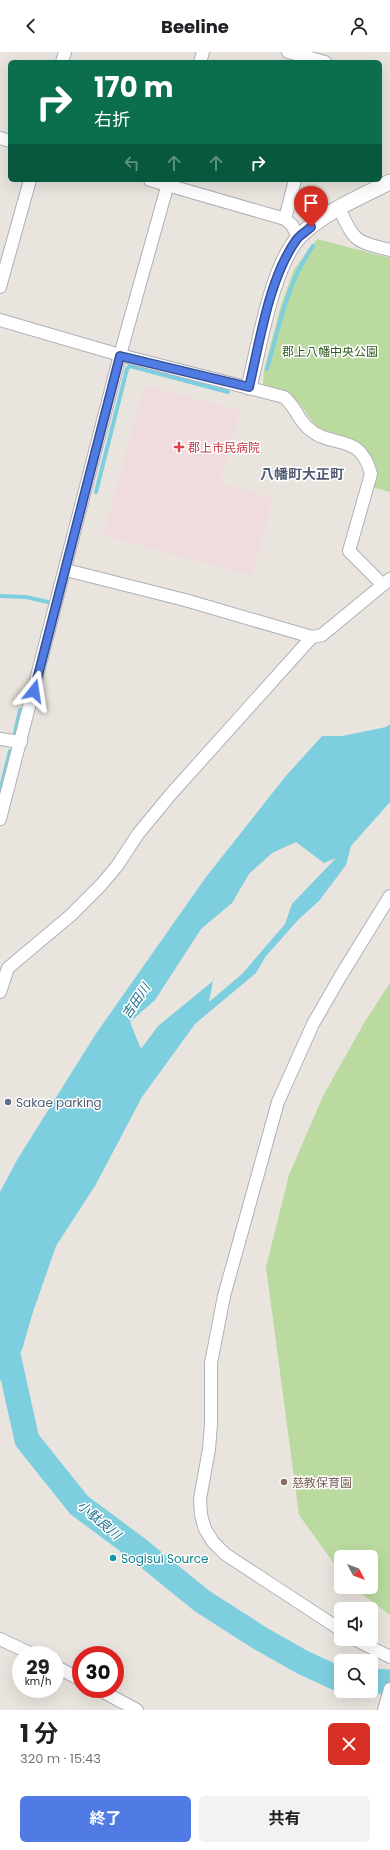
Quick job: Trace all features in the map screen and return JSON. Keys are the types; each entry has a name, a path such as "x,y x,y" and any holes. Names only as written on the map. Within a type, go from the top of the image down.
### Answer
{"street":[{"path":"288,52 318,60"},
{"path":"0,287 29,182"},
{"path":"0,819 66,570 120,356 169,182 285,219 292,225 298,237"},
{"path":"285,219 294,182"},
{"path":"249,387 274,285 286,256 298,237 339,208 390,182"},
{"path":"339,208 351,233 362,243 390,250"},
{"path":"0,320 120,356 249,387 284,397 292,403 308,427 317,434 353,446 362,452 368,462 372,474 349,551 387,582 322,635 312,637 185,600 66,570"},
{"path":"0,992 8,968 71,915 101,885 117,866 138,834 171,794 312,637"},
{"path":"0,739 21,742"},
{"path":"334,1625 225,1554 213,1542 205,1529 201,1515 200,1499 211,1430 211,1363 224,1296 278,1102 313,1024 390,896"},
{"path":"0,1639 15,1646"},
{"path":"368,1646 390,1657"},
{"path":"385,1707 390,1689"},
{"path":"115,1698 137,1710"}],"shaded area":[{"name":"郡上市民病院","path":"145,385 240,411 220,483 273,498 252,576 103,535"}],"green space":[{"name":"郡上八幡中央公園","path":"317,239 390,258 390,492 371,487 375,471 369,455 364,449 353,442 325,432 316,425 299,403 289,394 263,384 264,370 281,305 294,269"},
{"path":"390,983 390,1615 378,1606 378,1602 373,1602 362,1594 378,1594 378,1550 334,1550 334,1563 299,1515 266,1267 289,1175 323,1096 364,1023"}],"water":[{"name":"吉田川","path":"390,724 390,802 351,846 346,865 319,901 298,920 266,956 256,973 195,1024 142,1097 95,1186 56,1246 32,1315 22,1350 0,1381 0,1192 17,1160 95,1035 206,877 285,777 322,736 342,736 386,727","holes":["296,842 324,863 336,858 292,904 285,924 242,974 209,1002 213,981 158,1026 141,1049 130,1022 155,1000 201,929 232,903 249,874 272,853"]}],"waterway":[{"path":"267,369 290,290 304,260 313,246"},
{"path":"96,492 127,369 130,366 228,392"},
{"path":"0,596 26,597 48,602"},
{"path":"15,733 20,710"},
{"path":"0,791 10,751"},
{"name":"小駄良川","path":"3,1332 27,1440 79,1505 138,1549 202,1601 258,1637 302,1662 334,1677"},
{"name":"小駄良川","path":"378,1681 390,1682"}],"place":[{"name":"郡上市民病院","path":"179,447"},
{"name":"Sakae parking","path":"8,1102"},
{"name":"慈教保育園","path":"284,1482"},
{"name":"Sogisui Source","path":"113,1558"}],"district":[{"name":"八幡町大正町","path":"302,474"}],"route":[{"path":"34,691 120,356 249,387 274,285 286,256 298,237 311,227"}]}
